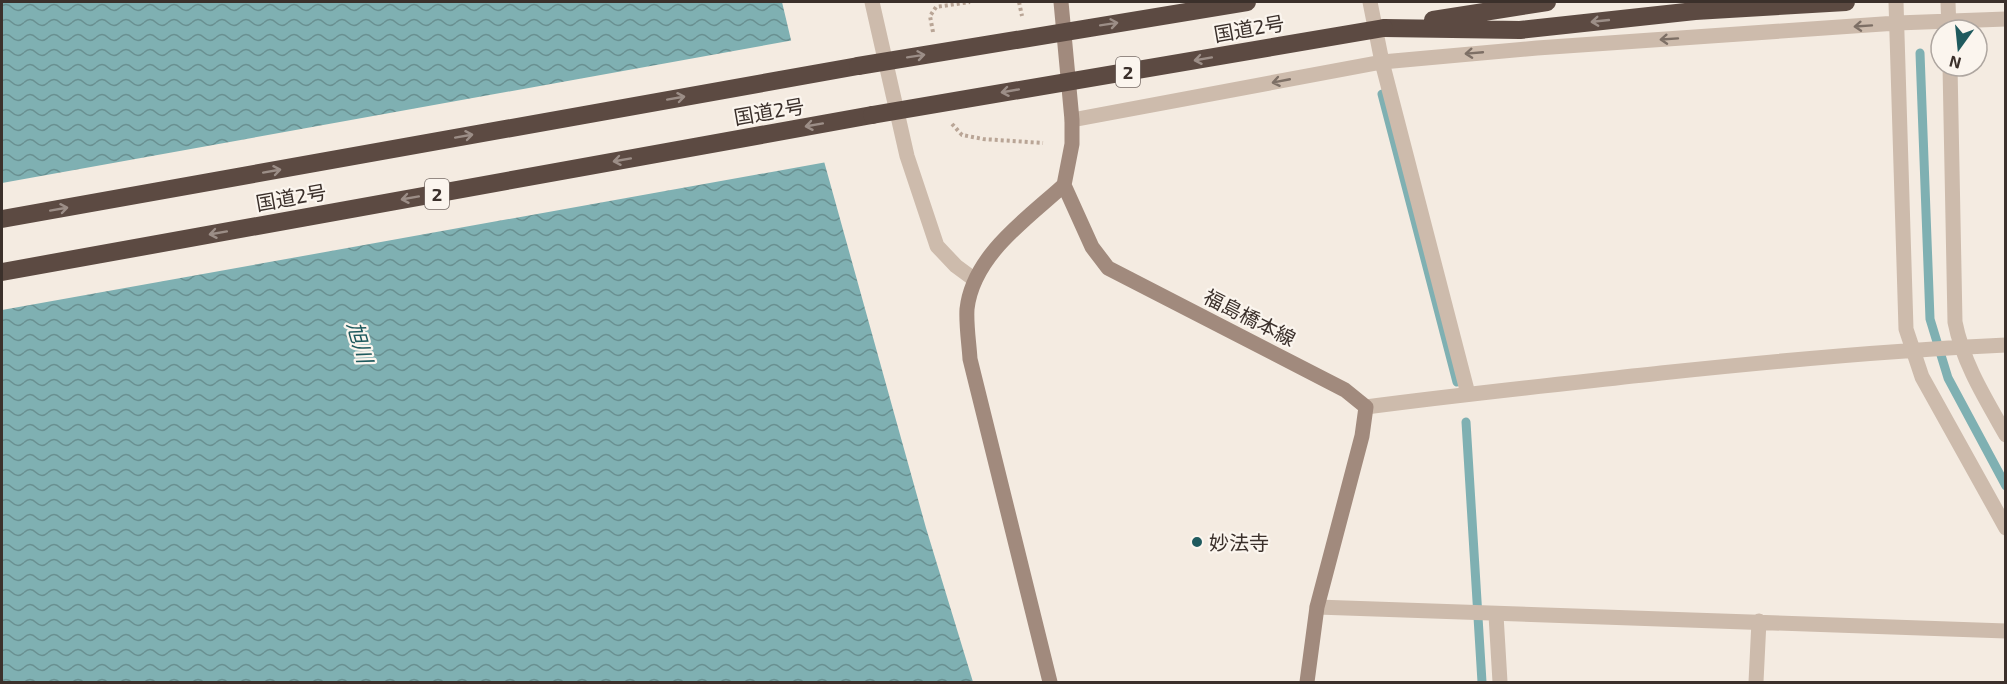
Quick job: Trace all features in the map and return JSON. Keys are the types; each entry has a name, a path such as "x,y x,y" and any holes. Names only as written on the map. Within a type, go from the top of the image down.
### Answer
{"highway":[{"name":"国道2号","path":"2,219 858,66 1247,2"},
{"name":"国道2号","path":"2,272 872,115 1547,2"},
{"path":"1384,28 1520,30 1695,11 1846,2"}],"main road":[{"path":"1050,682 970,359 967,308 975,280 998,246 1064,185 1072,144 1072,120 1061,2"},
{"name":"福島橋本線","path":"1064,185 1092,247 1108,268 1346,390 1366,407"},
{"path":"1307,682 1317,607 1362,436 1366,407"}],"street":[{"path":"872,2 907,156 937,246 956,266 975,280"},
{"path":"1370,2 1382,62 1468,394"},
{"path":"1896,2 1906,329 1918,349 1923,376 2006,528"},
{"path":"1948,2 1949,18"},
{"path":"1989,21 2006,19"},
{"path":"1072,120 1382,62 1537,48 1897,23 1929,25"},
{"path":"1950,78 1955,347 2006,435"},
{"path":"1366,407 1468,394 1918,349 2006,345"},
{"path":"1317,607 2006,631"},
{"path":"1486,614 1500,682"},
{"path":"1756,682 1759,621"}],"path":[{"path":"951,123 962,135 983,139 1043,143"}],"water":[{"name":"旭川","path":"2,2 782,2 795,57 926,528 973,682 2,682"}],"pier":[{"path":"794,40 827,162 2,310 2,183"}],"waterway":[{"path":"1920,53 1930,319 1948,378 2006,486"},
{"path":"1382,94 1457,382"},
{"path":"1466,422 1482,682"}],"place":[{"name":"妙法寺","path":"1197,542"}]}
